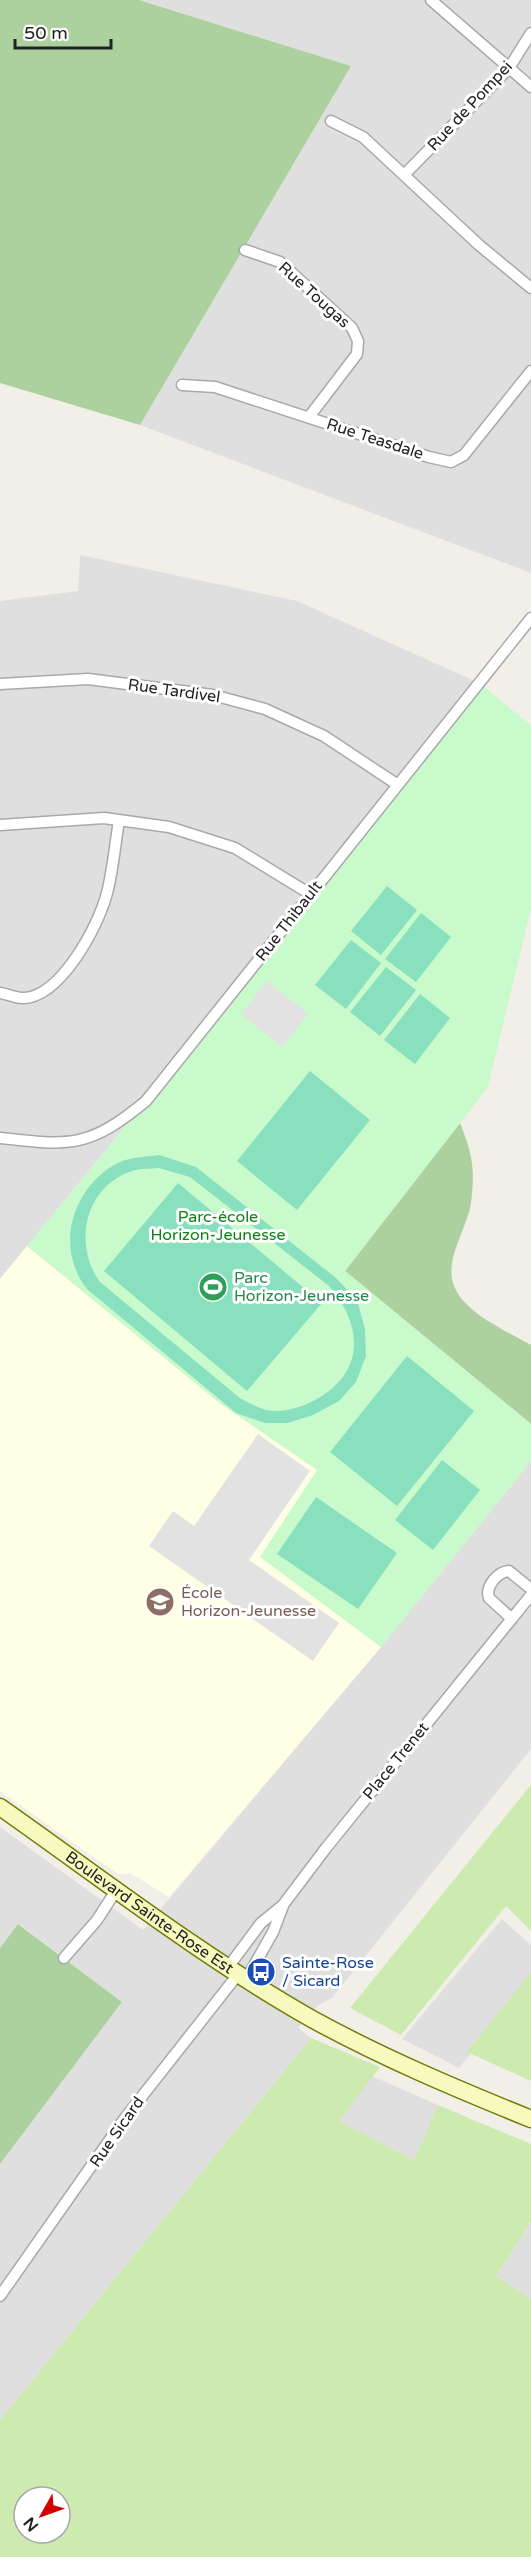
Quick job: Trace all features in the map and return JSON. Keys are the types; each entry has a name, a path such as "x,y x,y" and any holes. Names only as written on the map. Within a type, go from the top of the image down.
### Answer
{"street":[{"path":"431,0 531,87"},
{"name":"Rue de Pompei","path":"404,175 509,68 531,33"},
{"path":"331,120 363,137 479,245 531,288"},
{"name":"Rue Tougas","path":"244,250 280,262 352,328 358,341 357,354 309,417"},
{"name":"Rue Teasdale","path":"182,385 215,387 429,457 451,462 464,455 531,371"},
{"name":"Rue Thibault","path":"0,1138 54,1144 83,1140 116,1126 146,1101 531,618"},
{"name":"Rue Tardivel","path":"0,684 88,679 213,694 265,710 324,736 398,785"},
{"path":"0,825 104,818 169,827 235,848 310,894"},
{"path":"0,993 23,998 45,992 65,971 98,922 108,892 119,820"},
{"path":"512,1619 489,1599 489,1587 506,1570 515,1574 531,1589"},
{"name":"Place Trenet","path":"238,1972 261,1923 283,1905 326,1848 531,1595"},
{"name":"Boulevard Sainte-Rose Est","path":"0,1806 238,1972 310,2018 391,2060 531,2119"},
{"path":"64,1958 97,1920 117,1889"},
{"name":"Place Trenet","path":"238,1972 273,1932 283,1905"},
{"name":"Rue Sicard","path":"0,2296 125,2118 238,1972"}],"shaded area":[{"path":"139,0 531,0 531,573 140,425 351,66"},
{"path":"80,555 297,601 479,683 146,1101 0,1279 0,601 78,591"},
{"path":"267,981 308,1014 282,1047 241,1014"},
{"name":"École Horizon-Jeunesse","path":"27,1246 221,1404 318,1470 261,1557 381,1647 169,1897 130,1873 118,1874 0,1791 0,1279"},
{"path":"258,1434 310,1471 249,1560 339,1623 313,1661 149,1546 173,1511 194,1526"},
{"path":"531,1461 531,1749 332,1998 320,2004 298,2028 311,2038 0,2420 0,2164 122,2002 19,1924 0,1948 0,1827 143,1930 381,1647"},
{"path":"502,1919 531,1945 531,1980 459,2068 402,2039"},
{"path":"372,2076 438,2105 414,2160 338,2121"},
{"path":"531,2222 531,2299 496,2276"}],"green space":[{"path":"0,0 139,0 351,66 140,425 0,383"},
{"name":"Parc-école Horizon-Jeunesse","path":"479,683 531,725 531,908 488,1087 345,1271 531,1424 531,1461 381,1647 260,1557 317,1470 221,1404 27,1246 146,1101"},
{"path":"387,886 417,910 381,955 351,931"},
{"path":"421,913 451,937 416,982 385,959"},
{"path":"351,940 381,963 346,1009 315,985"},
{"path":"386,967 416,990 380,1036 350,1012"},
{"path":"420,994 450,1018 415,1064 384,1040"},
{"path":"310,1071 370,1120 297,1210 237,1161"},
{"path":"460,1123 468,1144 473,1181 469,1214 453,1259 451,1270 453,1281 463,1301 480,1316 531,1345 531,1424 345,1271"},
{"path":"159,1155 196,1167 336,1278 357,1300 365,1329 366,1356 356,1382 339,1401 313,1415 288,1423 265,1423 236,1413 87,1289 77,1273 70,1239 72,1221 78,1205 99,1176 114,1165 130,1159","holes":["159,1168 190,1177 329,1286 349,1317 354,1348 351,1363 331,1389 315,1400 291,1409 272,1411 241,1399 100,1282 91,1267 87,1250 88,1217 95,1201 105,1188 119,1177 142,1169"]},
{"name":"Parc Horizon-Jeunesse","path":"178,1183 322,1303 247,1391 104,1271"},
{"path":"407,1356 474,1411 397,1506 330,1452"},
{"path":"442,1460 480,1490 433,1550 395,1520"},
{"path":"316,1497 397,1553 358,1609 277,1554"},
{"path":"531,1785 531,1931 506,1906 401,2035 350,2008"},
{"path":"18,1924 122,2002 0,2164 0,1948"},
{"path":"531,1972 531,2081 467,2052"},
{"path":"311,2038 380,2067 339,2121 414,2160 438,2105 531,2144 531,2222 496,2276 531,2299 531,2557 0,2557 0,2420"}],"place":[{"name":"Parc Horizon-Jeunesse","path":"213,1287"},
{"name":"École Horizon-Jeunesse","path":"160,1602"},
{"name":"Sainte-Rose / Sicard","path":"261,1972"}]}
